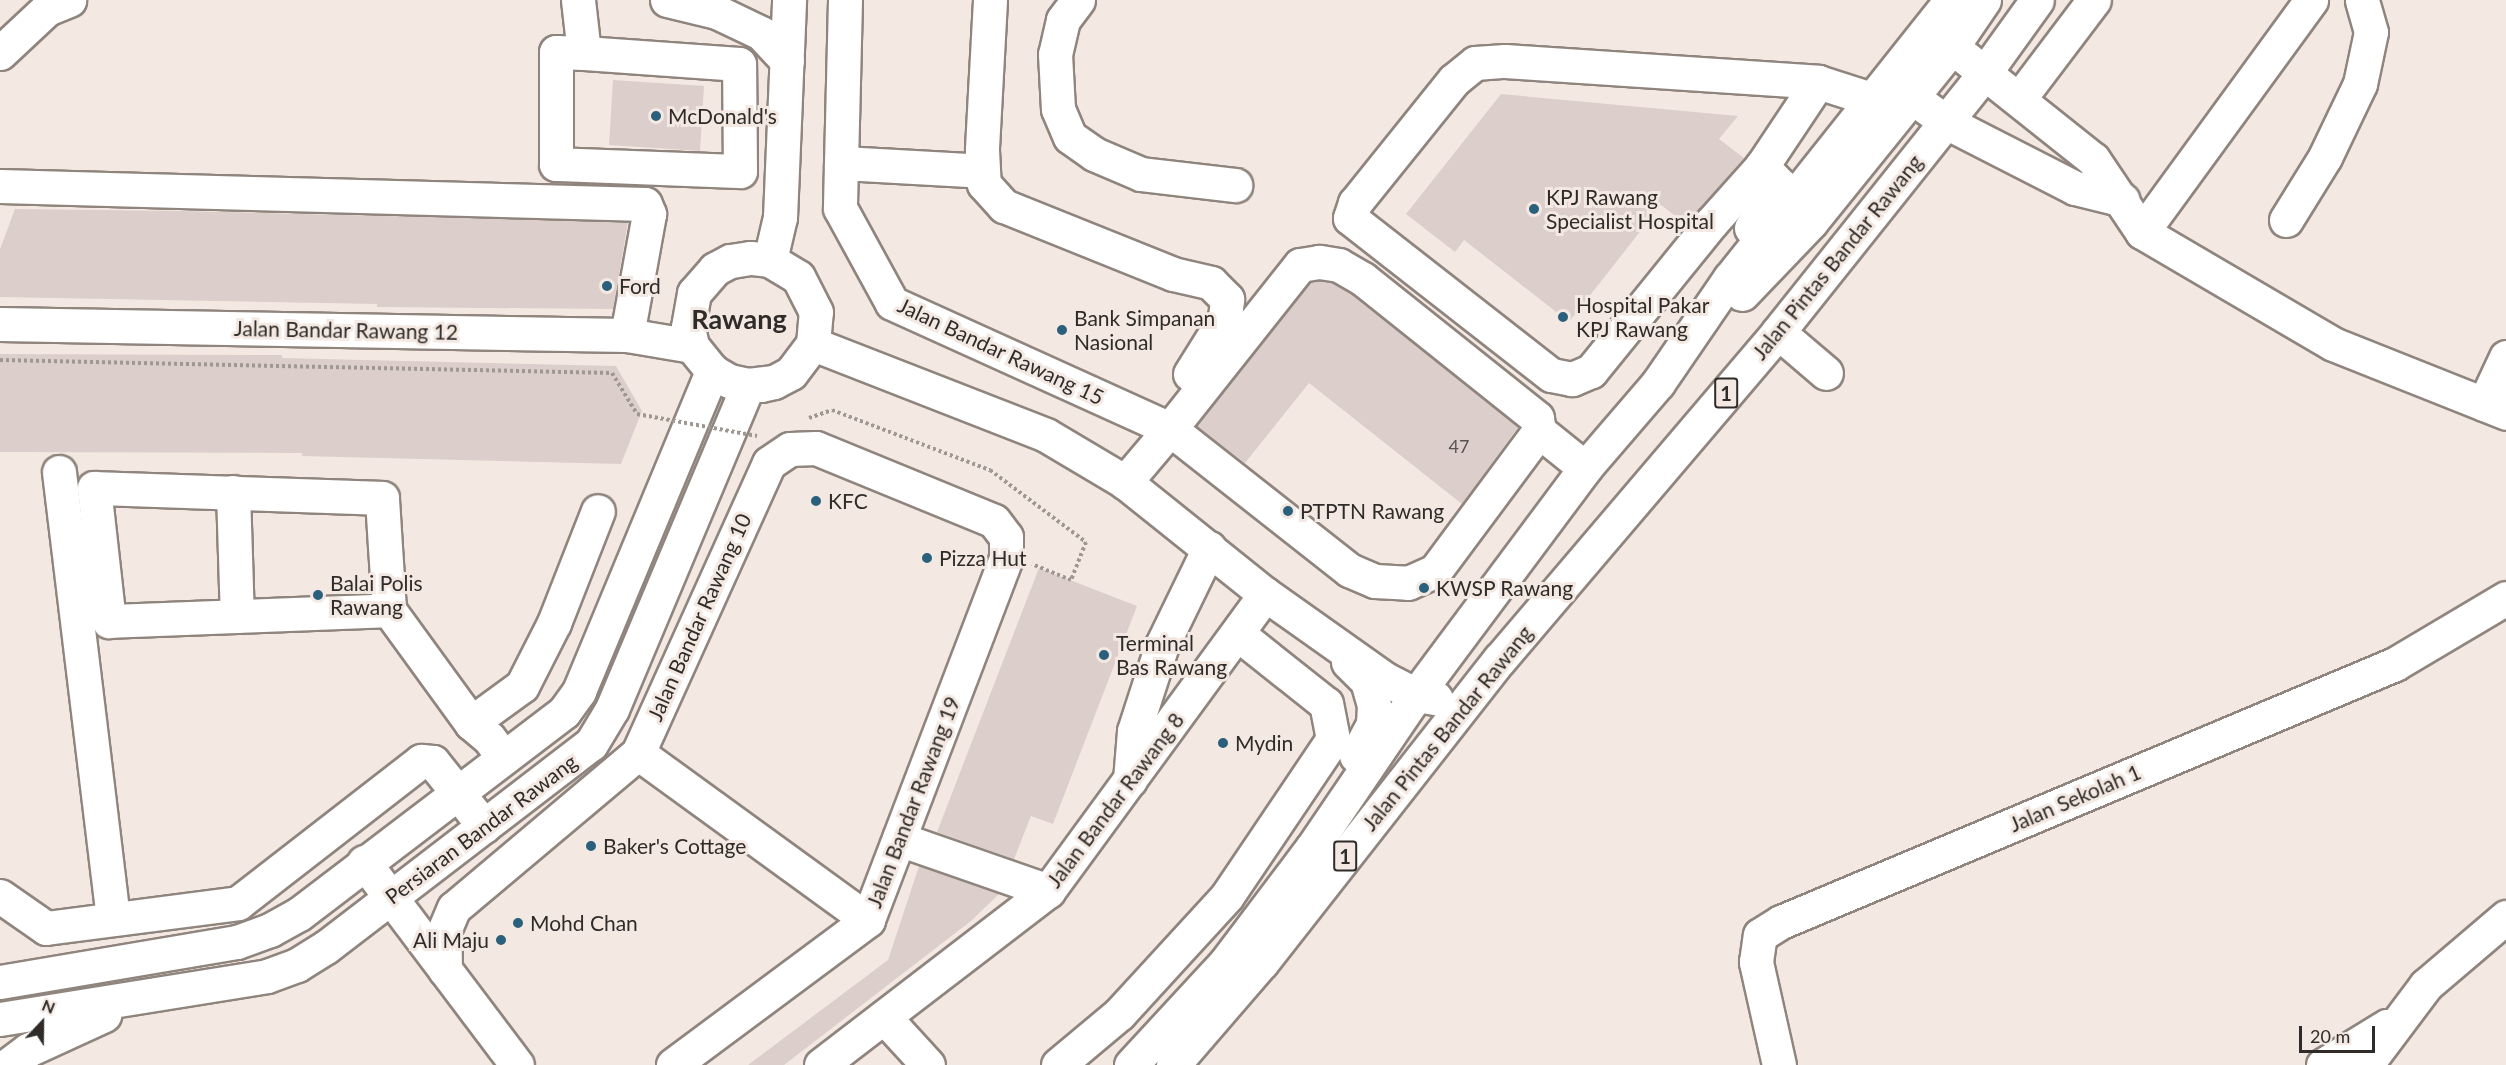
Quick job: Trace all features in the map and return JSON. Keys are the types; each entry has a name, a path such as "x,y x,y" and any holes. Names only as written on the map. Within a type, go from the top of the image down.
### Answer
{"main road":[{"path":"0,53 47,9 69,0"},
{"path":"578,0 584,53"},
{"path":"668,0 717,12 761,33 788,61"},
{"path":"770,260 780,218 789,0"},
{"name":"Jalan Bandar Rawang 15","path":"845,0 840,208 892,303 1164,426 1349,570 1375,581 1408,584 1435,571 1539,431"},
{"path":"990,0 984,184 1004,206 1173,274 1211,283 1227,299 1225,318 1164,426"},
{"path":"1078,0 1063,20 1056,54 1058,109 1070,136 1094,154 1141,174 1234,184"},
{"name":"Jalan Pintas Bandar Rawang","path":"1131,1065 1226,962 1312,848 1416,695 1586,468 1658,383 1730,278 1874,100 1951,0"},
{"path":"1658,383 1810,222 1952,47 1984,0"},
{"name":"Jalan Pintas Bandar Rawang","path":"1173,1065 1262,962 1500,659 1778,332 1986,71 2037,0"},
{"path":"2019,99 2094,0"},
{"path":"2142,232 2310,0"},
{"path":"2286,220 2325,157 2360,84 2370,32 2362,0"},
{"path":"1952,47 1986,71 2093,159 2123,200 2142,232 2333,344 2495,408 2506,357"},
{"path":"556,52 584,53 739,64 740,171 556,164 556,52"},
{"path":"1818,82 1762,166 1711,223 1592,371 1572,379 1551,375 1350,218 1355,203 1454,80 1475,63 1505,61 1818,82 1874,100"},
{"path":"1912,97 1946,122 2075,188 2123,200"},
{"path":"841,163 983,171"},
{"path":"1658,383 1676,331 1781,186 1762,166"},
{"path":"0,186 645,204 649,214 627,335"},
{"path":"750,258 770,260 798,277 809,294 816,312 813,344 791,373 761,384 729,381 712,371 692,346 689,308 702,281 730,261 750,258"},
{"path":"1125,482 1164,426 1300,265 1318,262 1339,265 1363,279 1537,418 1539,431 1586,468"},
{"name":"Jalan Bandar Rawang 12","path":"0,324 627,335 692,346"},
{"path":"1778,332 1826,373"},
{"path":"813,344 1046,435 1125,482 1265,594 1322,635 1416,695 1442,699 1500,659"},
{"name":"Persiaran Bandar Rawang","path":"0,982 237,942 270,930 298,914 564,712 579,691 712,371"},
{"name":"Persiaran Bandar Rawang","path":"0,1019 267,976 297,965 591,744 601,732 761,384"},
{"name":"Jalan Bandar Rawang 10","path":"445,970 444,931 454,908 638,753 769,463 790,448 816,448 994,521 1006,537 1006,558"},
{"path":"58,472 112,919"},
{"path":"389,610 109,621 94,488 382,498 389,610 471,723 489,738 503,757"},
{"path":"233,492 237,616"},
{"path":"471,723 522,686 554,624 598,511"},
{"path":"1130,780 1134,731 1162,645 1209,548"},
{"name":"Jalan Bandar Rawang 19","path":"673,1065 868,920 1006,558"},
{"name":"Jalan Bandar Rawang 8","path":"821,1065 1048,891 1265,594"},
{"name":"Jalan Sekolah 1","path":"1779,1065 1756,962 1760,935 1781,921 2394,664 2506,598"},
{"path":"1058,1065 1119,1014 1227,896 1333,739 1326,704 1238,634"},
{"path":"1196,994 1237,922 1352,762 1373,724 1374,705 1367,681 1322,635"},
{"path":"638,753 868,920"},
{"path":"0,896 46,928 238,903 421,760 433,762 484,826"},
{"path":"899,839 1048,891"},
{"path":"364,862 517,1065"},
{"path":"2366,1065 2426,985 2506,917"},
{"path":"0,962 13,968 67,969"},
{"path":"8,1065 59,1034 155,994"},
{"path":"884,1017 928,1065"},
{"path":"2322,1065 2401,1018"}],"path":[{"path":"0,360 612,373 637,414 757,436"},
{"path":"1006,558 1071,580"}],"building":[{"name":"McDonald's","path":"613,80 704,86 700,151 609,145"},
{"name":"KPJ Rawang Specialist Hospital","path":"1501,94 1738,116 1719,139 1744,158 1686,224 1661,205 1569,322 1464,240 1455,252 1406,214"},
{"path":"15,209 628,222 613,309 377,307 377,304 0,297 0,249"},
{"path":"1310,282 1333,283 1352,295 1518,427 1462,504 1309,383 1245,463 1197,426"},
{"path":"0,354 282,355 282,358 616,366 642,411 621,464 302,456 302,453 0,452"},
{"path":"1039,568 1137,606 1053,824 1031,816 1014,859 937,832"},
{"path":"919,866 999,894 971,921 784,1065 748,1065 888,960"}],"place":[{"name":"McDonald's","path":"656,116"},
{"name":"KPJ Rawang Specialist Hospital","path":"1534,209"},
{"name":"Ford","path":"607,286"},
{"name":"Hospital Pakar KPJ Rawang","path":"1563,317"},
{"name":"Bank Simpanan Nasional","path":"1062,330"},
{"name":"KFC","path":"816,501"},
{"name":"PTPTN Rawang","path":"1288,511"},
{"name":"Pizza Hut","path":"927,558"},
{"name":"KWSP Rawang","path":"1424,588"},
{"name":"Balai Polis Rawang","path":"318,595"},
{"name":"Terminal Bas Rawang","path":"1104,655"},
{"name":"Mydin","path":"1223,743"},
{"name":"Baker's Cottage","path":"591,846"},
{"name":"Mohd Chan","path":"518,923"},
{"name":"Ali Maju","path":"501,940"}],"district":[{"name":"Rawang","path":"739,319"}]}
